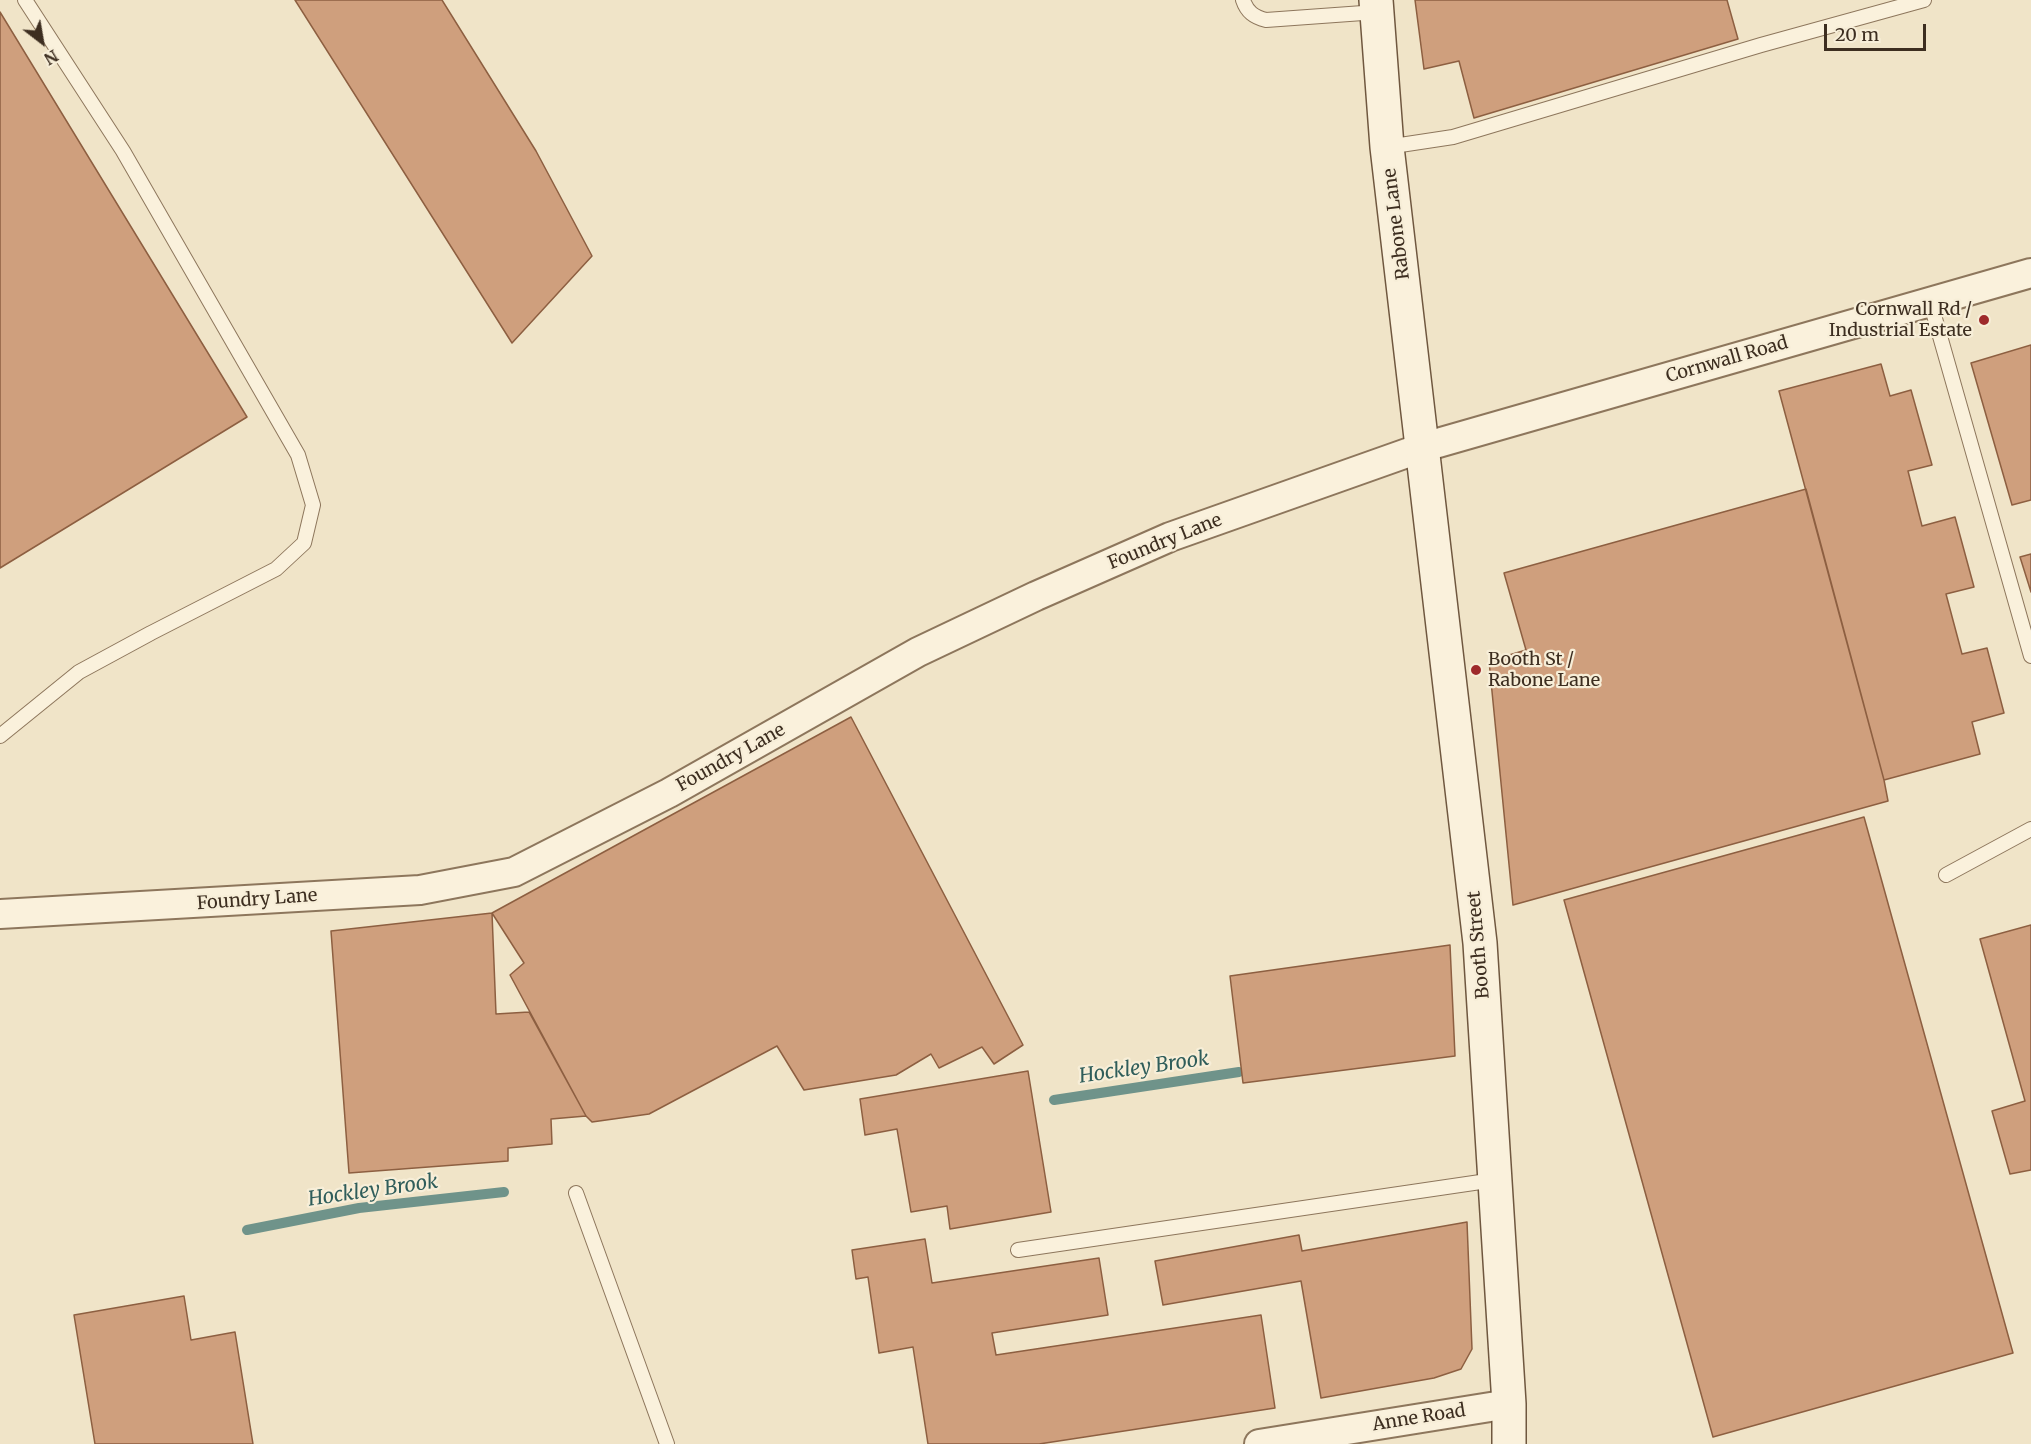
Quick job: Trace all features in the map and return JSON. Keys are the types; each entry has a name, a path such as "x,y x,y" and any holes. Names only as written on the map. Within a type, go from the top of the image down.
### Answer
{"main road":[{"name":"Rabone Lane","path":"1376,6 1388,147 1424,447"},
{"name":"Booth Street","path":"1424,447 1480,943 1509,1404 1509,1444"}],"street":[{"name":"Cornwall Road","path":"1424,447 2031,273"},
{"name":"Foundry Lane","path":"0,914 420,890 514,872 669,793 918,652 1036,596 1170,537 1424,447"},
{"name":"Anne Road","path":"1259,1444 1509,1404"}],"lane":[{"path":"0,736 79,672 276,569 304,543 313,505 298,455 123,151 25,0"},
{"path":"1243,0 1246,10 1266,20 1376,6"},
{"path":"1388,147 1453,136 1749,48 1924,0"},
{"path":"1930,301 2031,656"},
{"path":"1946,875 2031,829"},
{"path":"1017,1250 1494,1180"},
{"path":"576,1193 668,1444"}],"building":[{"path":"295,0 442,0 536,151 592,256 512,343"},
{"path":"1415,0 1727,0 1738,39 1474,118 1459,61 1424,69"},
{"path":"0,12 247,417 0,568"},
{"path":"2031,345 2031,500 2012,505 1971,363"},
{"path":"1881,364 1890,396 1911,390 1932,465 1908,471 1922,526 1955,517 1974,587 1946,594 1962,654 1987,648 2004,713 1972,722 1980,754 1884,780 1779,391"},
{"path":"1806,489 1888,801 1513,905 1489,661 1526,650 1504,573"},
{"path":"2031,554 2031,592 2020,557"},
{"path":"851,717 1023,1045 994,1064 982,1047 939,1068 931,1054 896,1075 804,1090 777,1046 649,1114 592,1122 586,1116 510,975 524,963 492,913"},
{"path":"1864,817 2013,1353 1713,1437 1564,900"},
{"path":"492,913 496,1014 529,1012 586,1116 551,1119 552,1144 508,1148 508,1161 349,1173 331,931"},
{"path":"2031,925 2031,1170 2010,1174 1992,1111 2025,1101 1980,939"},
{"path":"1450,945 1455,1056 1243,1083 1230,976"},
{"path":"1028,1071 1051,1212 950,1229 947,1206 911,1212 897,1129 865,1135 860,1099"},
{"path":"1467,1222 1472,1349 1461,1369 1434,1378 1321,1398 1301,1281 1163,1305 1155,1261 1299,1235 1302,1251"},
{"path":"925,1239 932,1283 1099,1258 1108,1315 992,1333 996,1355 1261,1315 1275,1408 1039,1444 928,1444 913,1347 879,1353 868,1277 856,1279 852,1250"},
{"path":"184,1296 191,1340 235,1332 253,1444 95,1444 74,1315"}],"waterway":[{"name":"Hockley Brook","path":"1054,1100 1239,1072"},
{"name":"Hockley Brook","path":"247,1230 359,1208 504,1192"}],"place":[{"name":"Cornwall Rd / Industrial Estate","path":"1984,320"},
{"name":"Booth St / Rabone Lane","path":"1476,670"}]}
